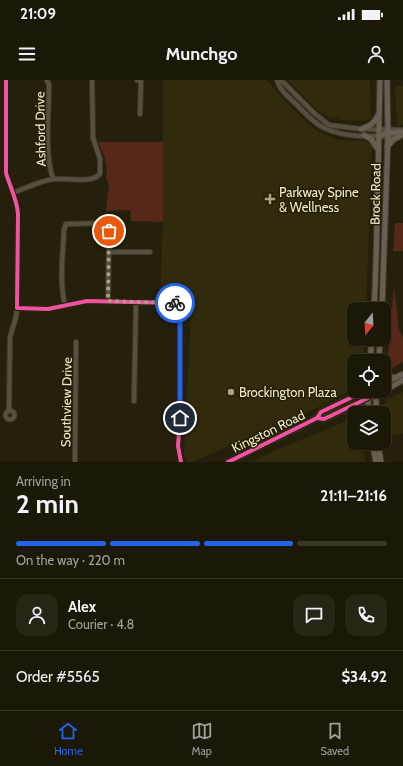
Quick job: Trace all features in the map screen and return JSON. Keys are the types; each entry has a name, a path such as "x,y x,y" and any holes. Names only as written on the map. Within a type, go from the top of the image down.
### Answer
{"main road":[{"name":"Brock Road","path":"374,302 378,219 380,80"},
{"name":"Brock Road","path":"382,302 388,133 387,80"},
{"path":"361,129 371,126 375,122 379,112"},
{"path":"379,136 388,133 402,133"},
{"path":"387,147 402,133"},
{"path":"364,136 371,139 375,143 378,150"},
{"path":"378,219 385,219"},
{"path":"391,380 403,374"},
{"path":"391,377 395,378"},
{"name":"Kingston Road","path":"391,387 403,380"},
{"name":"Kingston Road","path":"228,462 316,418 321,412 352,398"},
{"path":"367,406 368,398"},
{"name":"Kingston Road","path":"352,406 368,398"},
{"name":"Kingston Road","path":"316,418 324,419 347,408"},
{"path":"373,450 376,462"},
{"path":"379,450 381,462"}],"street":[{"path":"6,80 6,173 17,204 18,214 17,308 10,337 9,410"},
{"name":"Ashford Drive","path":"47,80 49,85 49,168 53,179"},
{"path":"13,193 53,179 88,179 97,178 100,174 100,159 93,138 92,80"},
{"path":"137,80 141,82 140,114"},
{"path":"379,136 343,134 328,130 317,124 279,87 279,80 284,82 301,101 329,124 361,129 379,129 388,133"},
{"path":"297,105 301,101"},
{"path":"65,305 63,278 64,230 66,224 106,223 109,231 108,301"},
{"path":"109,252 150,252"},
{"path":"17,308 48,309 87,301 174,303 180,305 180,403 178,446 180,462"},
{"path":"134,401 136,302"},
{"name":"Southview Drive","path":"75,462 76,342"}],"shaded area":[{"path":"163,80 266,80 314,129 338,140 365,141 372,145 366,302 347,302 347,346 364,346 364,354 347,354 347,392 323,405 192,462 187,462 184,453 191,314 188,303 181,298 160,295 163,222"},
{"path":"288,80 370,80 371,117 366,121 340,120 338,116 337,119 328,117 318,111"},
{"path":"395,86 403,86 403,125 397,125"},
{"path":"98,142 163,142 163,222 131,221 130,210 106,211 109,184 106,178 107,171 105,158"},
{"path":"395,223 403,223 403,251 393,251"},
{"path":"394,286 399,330 403,337 403,362 391,368 391,354 388,354 389,346 391,346 391,321"},
{"path":"403,392 403,434 391,435 391,406 385,406 387,399"},
{"path":"347,421 347,450 364,450 365,462 252,462 281,448"}],"cycle path":[{"path":"6,80 6,173 15,198 18,214 17,308 48,309 87,301 174,303 180,305 180,418 178,446 181,462"},
{"path":"228,462 317,418 321,412 350,398"},
{"path":"317,418 324,419 368,398"}],"way so far":[{"path":"109,231 108,301 175,303"}],"place":[{"name":"Parkway Spine & Wellness","path":"270,199"},
{"name":"Brockington Plaza","path":"231,392"}],"route":[{"path":"175,303 180,305 181,321 180,418"}]}
